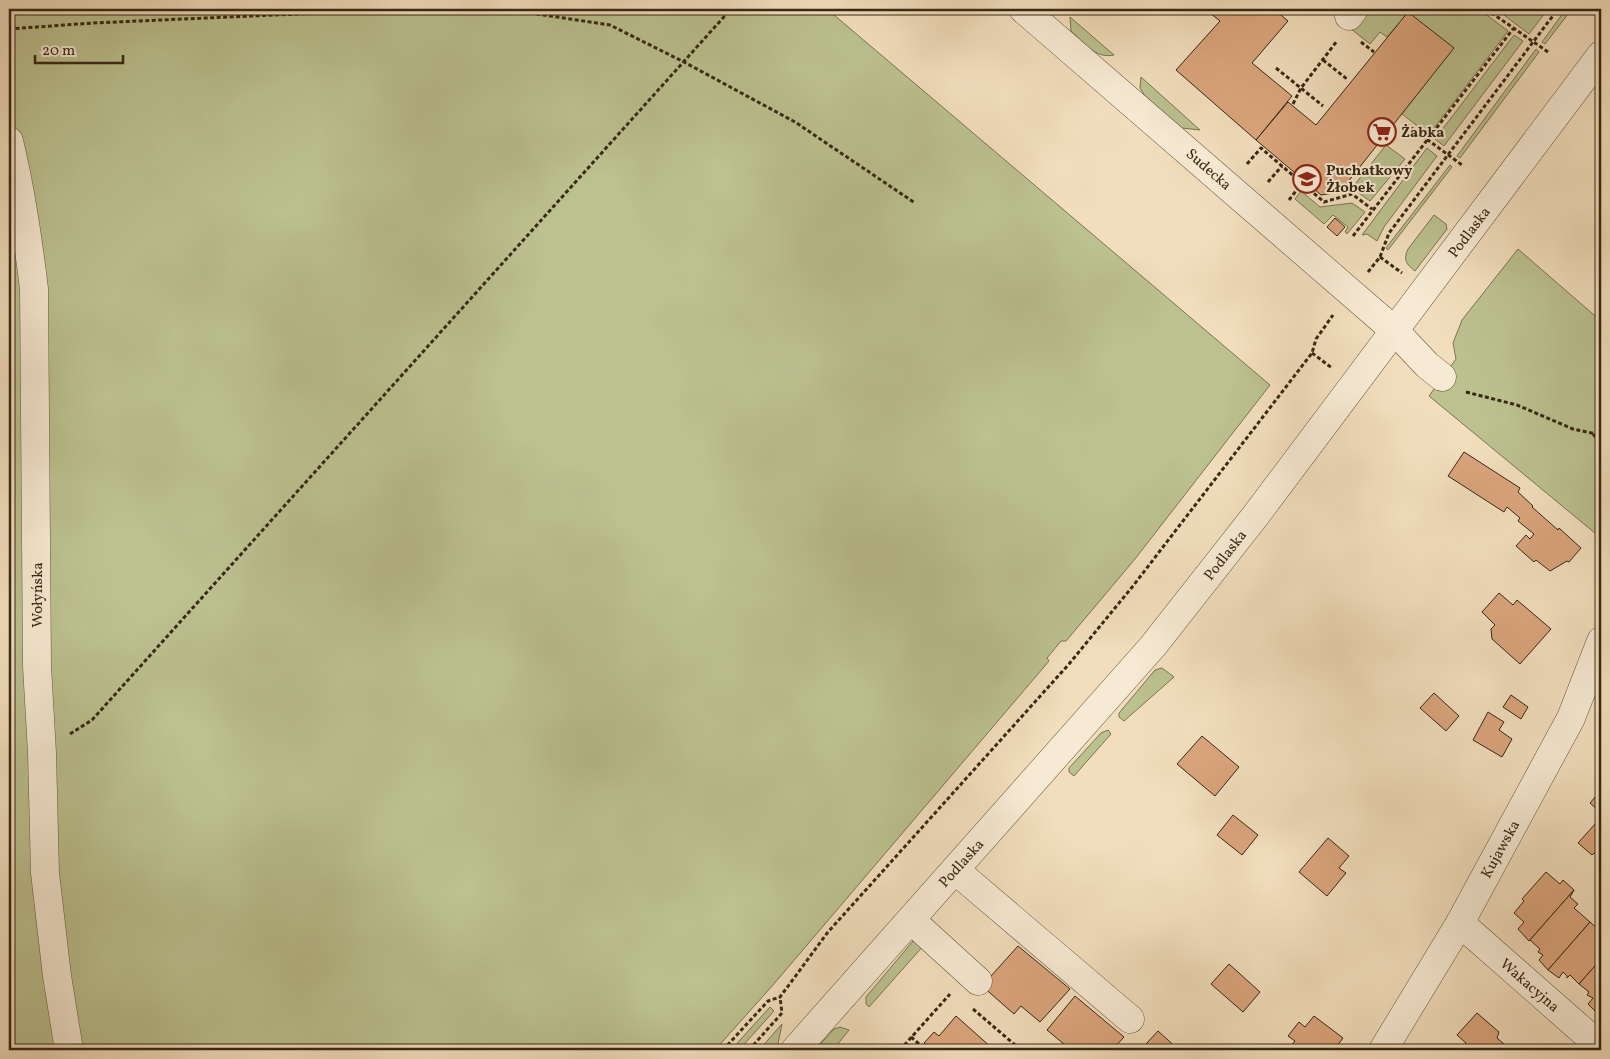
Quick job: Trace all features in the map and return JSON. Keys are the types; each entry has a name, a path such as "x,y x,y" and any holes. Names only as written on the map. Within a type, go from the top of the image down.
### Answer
{"street":[{"name":"Sudecka","path":"1023,9 1395,330 1427,365 1449,384"},
{"name":"Podlaska","path":"795,1050 1153,646 1250,522 1601,55"},
{"name":"Wołyńska","path":"9,141 23,206 34,289 37,666 46,873 57,976 69,1050"},
{"name":"Kujawska","path":"1383,1050 1460,923 1571,718 1601,641"},
{"path":"955,870 1130,1019"},
{"path":"911,920 978,981"},
{"name":"Wakacyjna","path":"1460,923 1601,1047"}],"path":[{"path":"9,29 93,23 410,9"},
{"path":"504,9 610,25 684,62 795,122 915,203"},
{"path":"42,753 92,720 731,9"},
{"path":"1486,9 1548,52"},
{"path":"723,1050 768,1001 780,997 828,932 1069,664 1133,586 1312,353 1316,339 1323,327 1380,257 1389,233 1558,9"},
{"path":"1293,104 1301,88 1345,29 1351,12"},
{"path":"1353,236 1513,29"},
{"path":"1323,60 1347,79"},
{"path":"1276,68 1323,106"},
{"path":"1406,124 1462,166"},
{"path":"1247,164 1261,148 1324,202 1352,194 1372,209"},
{"path":"1268,182 1282,166"},
{"path":"1289,200 1302,183"},
{"path":"1449,384 1517,405 1573,429 1601,435"},
{"path":"1593,433 1601,443"},
{"path":"900,1050 952,991"},
{"path":"749,1050 782,1013 780,997"},
{"path":"911,1038 926,1050"}],"green space":[{"path":"9,9 827,9 1270,385 1135,559 1066,641 1061,641 1047,658 1049,661 773,985 715,1050 9,1050"},
{"path":"1367,9 1479,9 1508,31 1429,135 1402,114 1453,48 1408,13 1387,37 1380,32 1370,44 1351,29"},
{"path":"1496,9 1548,9 1529,34"},
{"path":"1566,9 1572,9 1545,44 1542,42"},
{"path":"1070,17 1114,55 1101,55 1086,45 1071,31"},
{"path":"1514,35 1523,41 1444,146 1435,139"},
{"path":"1536,49 1539,52 1460,158 1457,156"},
{"path":"1141,77 1200,130 1182,128 1145,96 1140,88"},
{"path":"1386,145 1405,159 1370,201 1352,188"},
{"path":"1427,148 1437,156 1384,227 1377,241 1367,234 1362,235"},
{"path":"1450,165 1452,167 1388,250 1386,248"},
{"path":"1301,191 1320,207 1352,203 1365,212 1347,234 1345,232 1348,227 1333,215 1324,224 1295,199"},
{"path":"1434,215 1446,224 1447,229 1415,271 1406,262 1406,253"},
{"path":"1518,249 1601,321 1601,538 1429,396 1456,359 1453,343 1462,320"},
{"path":"1162,668 1174,677 1124,721 1119,717 1119,713 1155,670"},
{"path":"1108,730 1111,734 1074,776 1069,772 1069,768 1101,733"},
{"path":"920,940 924,945 869,1007 866,1004 866,997 913,941"},
{"path":"770,1007 774,1011 739,1050 731,1050"},
{"path":"782,1024 778,1044 772,1050 759,1050"},
{"path":"840,1027 849,1030 833,1050 815,1050 834,1029"}],"building":[{"path":"1205,9 1274,9 1288,21 1252,63 1292,96 1256,140 1176,70 1220,21"},
{"path":"1408,12 1454,48 1340,192 1321,195 1256,140 1288,102 1316,125"},
{"path":"1335,218 1345,227 1337,236 1327,227"},
{"path":"1464,452 1520,488 1518,492 1532,507 1581,548 1569,562 1567,561 1550,571 1536,560 1534,562 1516,546 1526,535 1530,539 1534,534 1518,521 1520,518 1507,507 1504,512 1448,476"},
{"path":"1499,593 1513,605 1517,600 1551,629 1520,664 1492,639 1491,629 1495,625 1482,612"},
{"path":"1434,693 1459,716 1446,731 1420,708"},
{"path":"1511,695 1528,707 1521,719 1503,707"},
{"path":"1488,712 1504,722 1499,730 1512,739 1502,757 1473,740"},
{"path":"1202,736 1239,767 1215,796 1177,764"},
{"path":"1601,790 1601,813 1590,803"},
{"path":"1233,815 1258,835 1242,855 1217,835"},
{"path":"1601,821 1601,860 1578,843 1596,823"},
{"path":"1328,838 1349,856 1339,868 1346,873 1327,896 1299,872"},
{"path":"1546,872 1560,884 1563,880 1574,890 1529,941 1518,929 1524,922 1514,913 1524,901 1522,899"},
{"path":"1574,890 1570,897 1578,904 1574,908 1590,922 1548,970 1539,960 1543,955 1538,952 1540,949 1530,940"},
{"path":"1590,922 1601,932 1601,959 1579,984 1570,975 1567,978 1563,972 1559,978 1548,970"},
{"path":"1018,946 1070,989 1040,1022 1021,1006 1014,1014 982,986"},
{"path":"1601,959 1601,1008 1597,1013 1588,1004 1593,998 1587,995 1589,992 1579,984"},
{"path":"1229,964 1260,992 1243,1012 1211,984"},
{"path":"1075,996 1124,1037 1112,1050 1061,1050 1065,1045 1047,1030"},
{"path":"1477,1013 1499,1032 1497,1038 1511,1050 1475,1050 1465,1044 1457,1035"},
{"path":"956,1016 992,1048 990,1050 932,1050 924,1043 934,1032 939,1036"},
{"path":"1314,1016 1343,1038 1334,1050 1292,1050 1289,1048 1295,1041 1288,1036 1299,1022 1305,1027"},
{"path":"1158,1031 1179,1050 1154,1050 1146,1044"}],"place":[{"name":"Żabka","path":"1382,132"},
{"name":"Puchatkowy Żłobek","path":"1307,179"}]}
